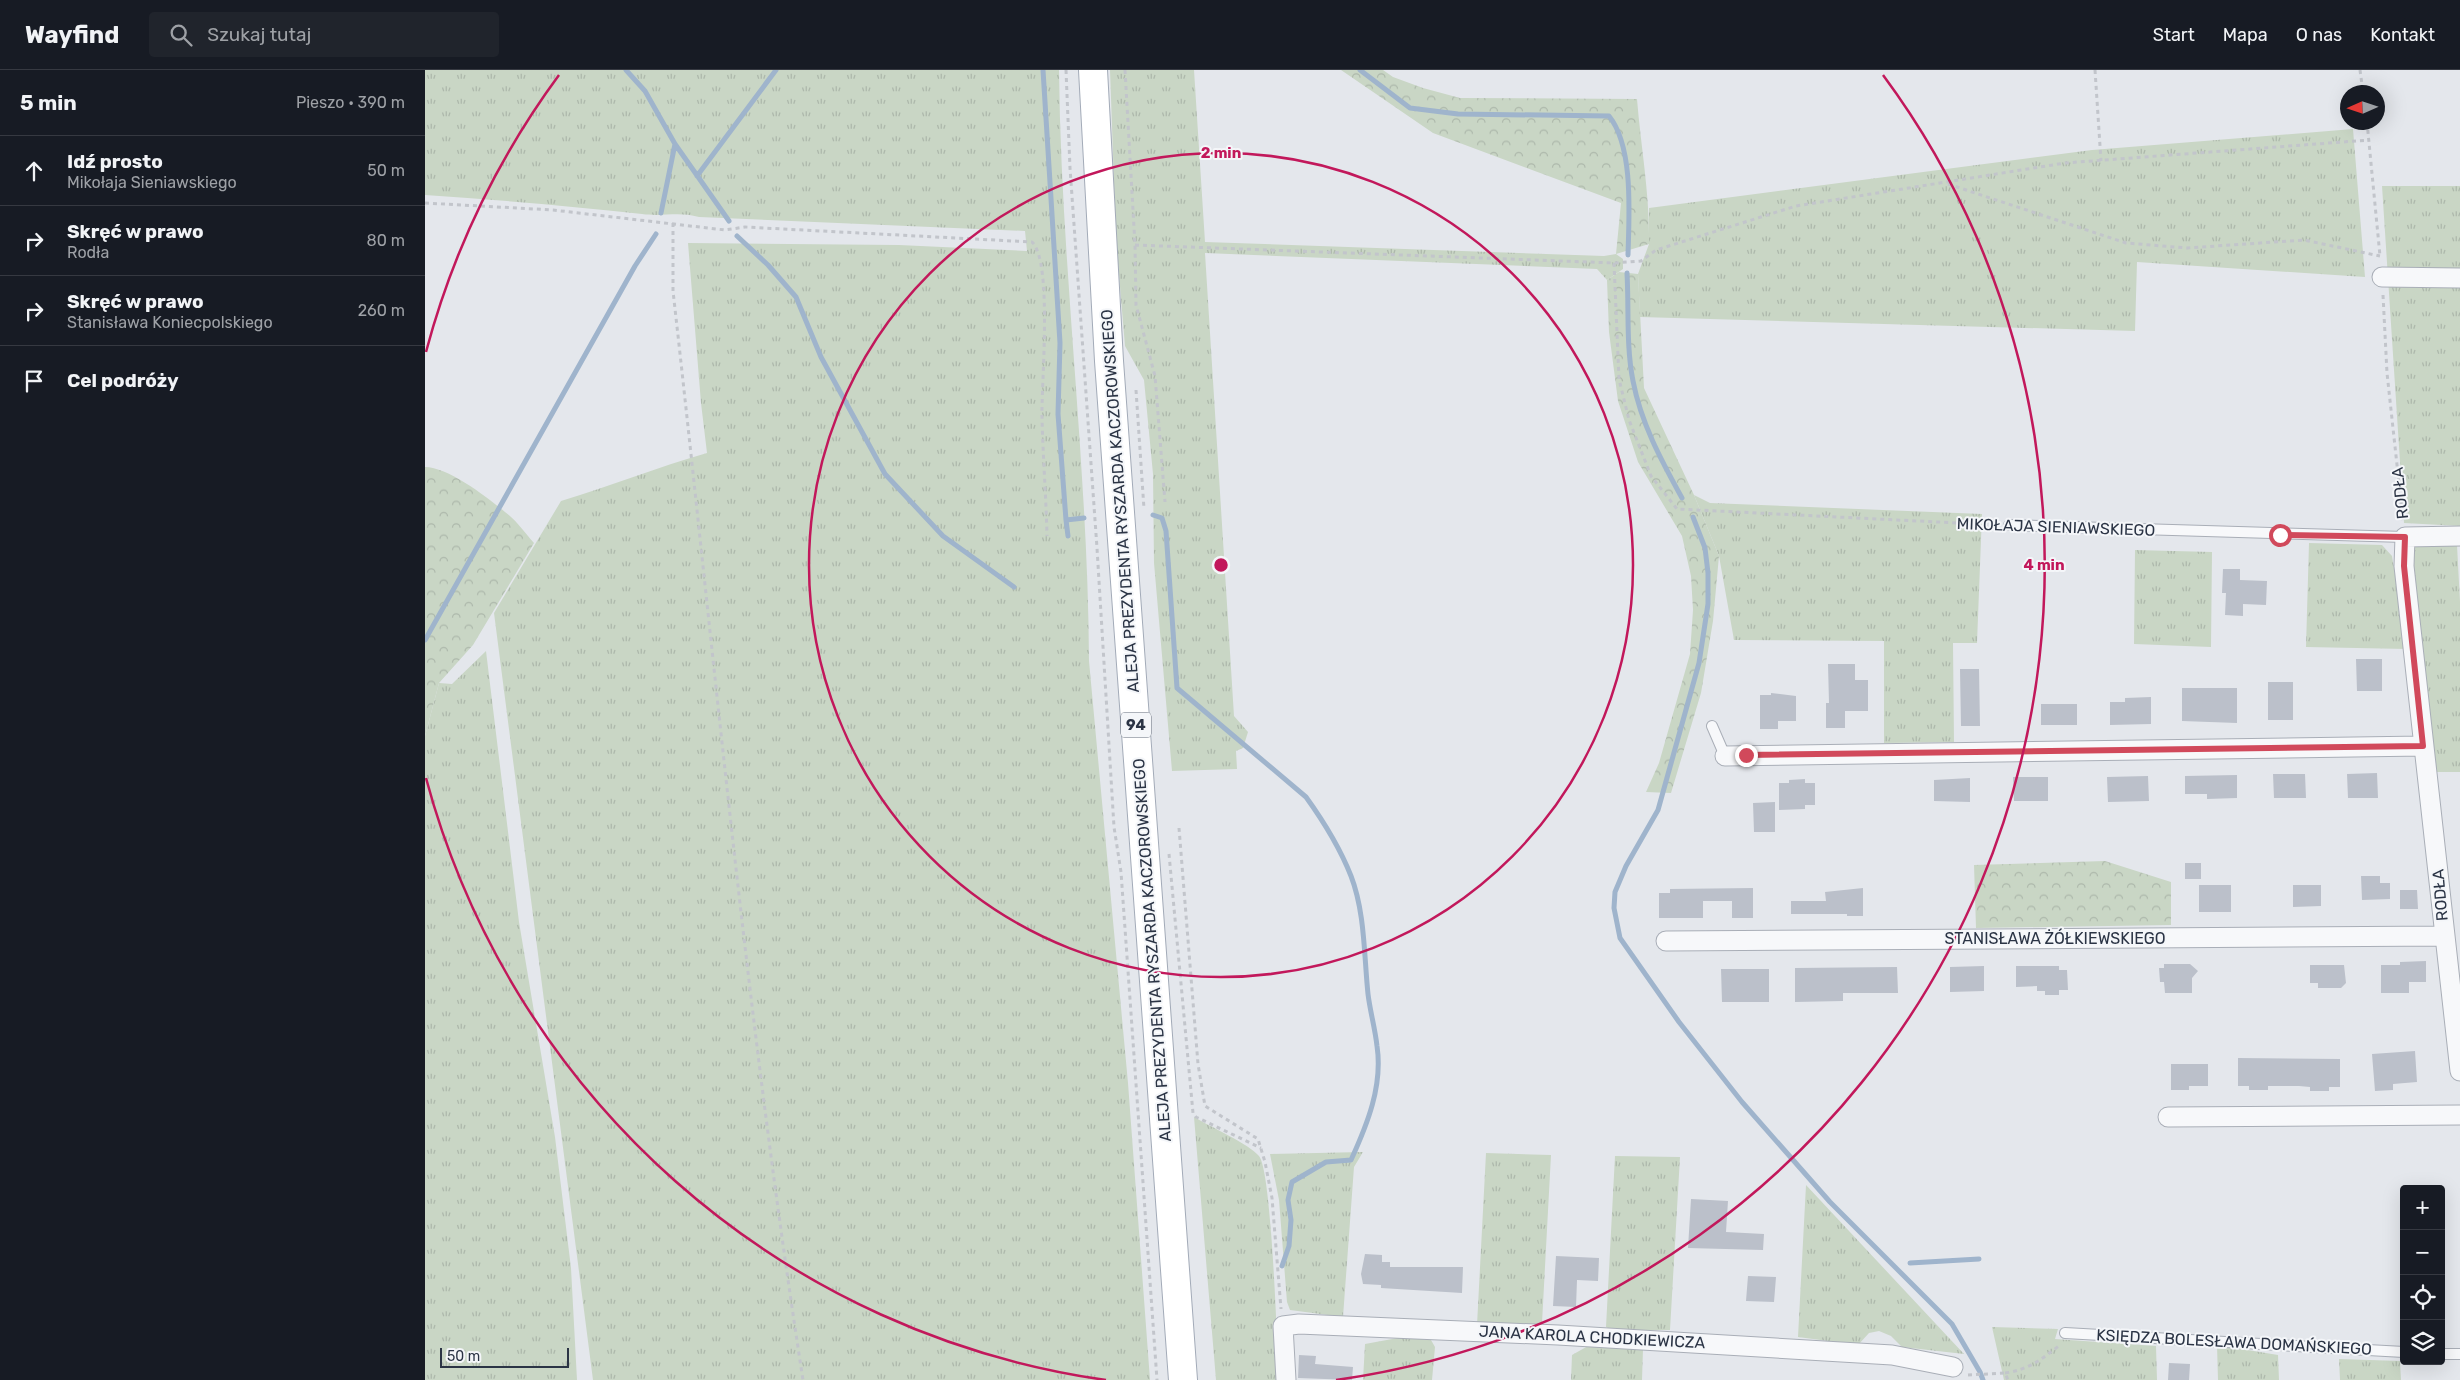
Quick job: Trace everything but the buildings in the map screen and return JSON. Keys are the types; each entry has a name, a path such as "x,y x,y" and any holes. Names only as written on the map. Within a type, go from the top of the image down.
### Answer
{"main road":[{"name":"ALEJA PREZYDENTA RYSZARDA KACZOROWSKIEGO","path":"1093,70 1109,361 1183,1380"}],"street":[{"path":"2382,277 2460,278"},
{"path":"2405,537 2460,536"},
{"name":"RODŁA","path":"2405,537 2404,566 2460,1071"},
{"path":"1725,756 2423,746"},
{"name":"STANISŁAWA ŻÓŁKIEWSKIEGO","path":"1666,941 2444,936"},
{"path":"2168,1117 2460,1115"},
{"name":"JANA KAROLA CHODKIEWICZA","path":"1283,1326 1299,1324 1558,1335 1892,1354 1953,1367"},
{"path":"1283,1326 1286,1380"}],"lane":[{"name":"MIKOŁAJA SIENIAWSKIEGO","path":"2009,525 2405,537"},
{"path":"1712,726 1725,756"},
{"name":"KSIĘDZA BOLESŁAWA DOMAŃSKIEGO","path":"2065,1333 2400,1352"},
{"path":"2445,1354 2460,1354"}],"path":[{"path":"1066,70 1070,168 1097,548 1113,817 1121,872 1157,1380"},
{"path":"1125,70 1135,245 1136,305 1155,376 1165,502"},
{"path":"2095,70 2101,161"},
{"path":"2360,70 2362,85"},
{"name":"RODŁA","path":"2368,130 2382,277 2387,373 2405,537"},
{"path":"1135,245 1614,263 1641,261 1656,250 1796,206 2065,163 2369,140"},
{"path":"1946,183 2126,243 2187,248 2304,240 2380,256"},
{"path":"425,203 553,210 725,230 745,227 1032,242 1038,248 1041,263 1046,334 1042,416 1047,536"},
{"path":"673,223 673,291 708,602 716,696 777,1213 803,1380"},
{"name":"MIKOŁAJA SIENIAWSKIEGO","path":"1614,263 1619,379 1629,420 1651,476 1677,509 2009,525"},
{"path":"1179,828 1197,1054 1205,1106 1247,1130 1258,1139 1272,1198 1283,1326"},
{"path":"1168,844 1193,1113 1196,1117 1261,1148"},
{"path":"1977,1375 2023,1371 2043,1360 2060,1346 2065,1333"},
{"path":"2005,1373 2008,1380"}],"green space":[{"path":"425,70 1059,70 1064,218 1088,587 1089,661 1128,1083 1150,1380 593,1380 494,613 561,501 707,453 688,243 899,245 1027,251 1025,231 699,217 684,214 650,215 534,203 425,195"},
{"path":"1110,70 1194,70 1205,242 1604,256 1616,254 1623,259 1623,269 1607,280 1597,269 1205,253 1234,716 1248,732 1243,748 1236,751 1237,769 1172,771 1154,563 1153,474 1144,380 1125,346 1116,239"},
{"path":"1341,70 1383,70 1393,77 1423,88 1460,98 1637,99 1647,190 1649,244 1616,254 1621,203 1433,133"},
{"path":"2353,130 2365,277 2137,262 2135,331 1640,317 1638,274 1649,244 1649,208 2092,150"},
{"path":"2382,186 2460,186 2460,526 2404,523"},
{"path":"1619,272 1638,274 1644,388 1694,495 1719,556 1713,621 1701,693 1671,793 1646,792 1659,763 1690,654 1693,610 1691,576 1682,536 1638,462 1618,401 1609,332 1607,280"},
{"path":"425,467 445,472 478,491 509,515 534,543 473,645 439,683 425,736"},
{"path":"1694,495 1710,503 1982,514 1977,643 1953,643 1954,742 1884,743 1884,641 1734,640 1719,556"},
{"path":"2309,543 2382,545 2392,556 2407,649 2306,647"},
{"path":"2411,543 2457,545 2460,602 2460,772 2434,772"},
{"path":"2135,550 2212,552 2211,647 2134,644"},
{"path":"486,651 519,922 555,1137 571,1268 577,1380 425,1380 425,736 439,683 452,684"},
{"path":"2105,861 2171,882 2171,925 1976,928 1974,865"},
{"path":"1194,1117 1254,1151 1259,1156 1264,1169 1271,1225 1279,1380 1216,1380"},
{"path":"1363,1152 1354,1167 1343,1317 1290,1310 1287,1302 1279,1200 1270,1154"},
{"path":"1486,1153 1551,1155 1542,1323 1535,1326 1477,1325"},
{"path":"1615,1156 1680,1157 1670,1330 1612,1330 1606,1327"},
{"path":"1806,1185 1964,1354 1902,1347 1891,1336 1879,1331 1869,1333 1858,1345 1798,1337"},
{"path":"1992,1327 2058,1329 2055,1339 2156,1346 2157,1380 2004,1380"},
{"path":"1403,1337 1431,1340 1435,1347 1432,1380 1363,1380 1365,1344"},
{"path":"2217,1345 2278,1355 2279,1380 2218,1380"},
{"path":"1588,1346 1643,1349 1642,1380 1571,1380 1572,1355"},
{"path":"2339,1359 2400,1361 2401,1380 2340,1380"}],"waterway":[{"path":"626,70 645,91 675,144 729,221"},
{"path":"697,176 776,70"},
{"path":"1043,70 1060,343 1058,414 1066,520"},
{"path":"1360,70 1410,108 1458,114 1609,116 1617,129 1623,145 1626,163 1629,202 1628,255"},
{"path":"661,213 675,144"},
{"path":"425,640 635,266 656,234"},
{"path":"737,236 768,265 796,297 821,357 885,474 943,536 1014,587"},
{"path":"1627,273 1629,354 1633,381 1646,426 1682,498"},
{"path":"1153,515 1162,518 1166,531 1177,688 1306,797 1342,855 1356,890 1359,904 1368,994 1377,1046 1378,1076 1376,1090 1368,1119 1351,1160 1326,1162 1292,1182 1288,1200 1291,1220 1289,1246 1282,1266"},
{"path":"1693,517 1705,548 1708,573 1708,604 1699,663 1658,810 1626,866 1615,892 1614,908 1620,938 1679,1022 1742,1102 1830,1202 1952,1324 1983,1380"},
{"path":"1068,536 1066,520 1084,518"},
{"path":"1910,1263 1979,1259"}],"route":[{"path":"1746,755 2423,746 2404,566 2405,537 2280,535"}]}
